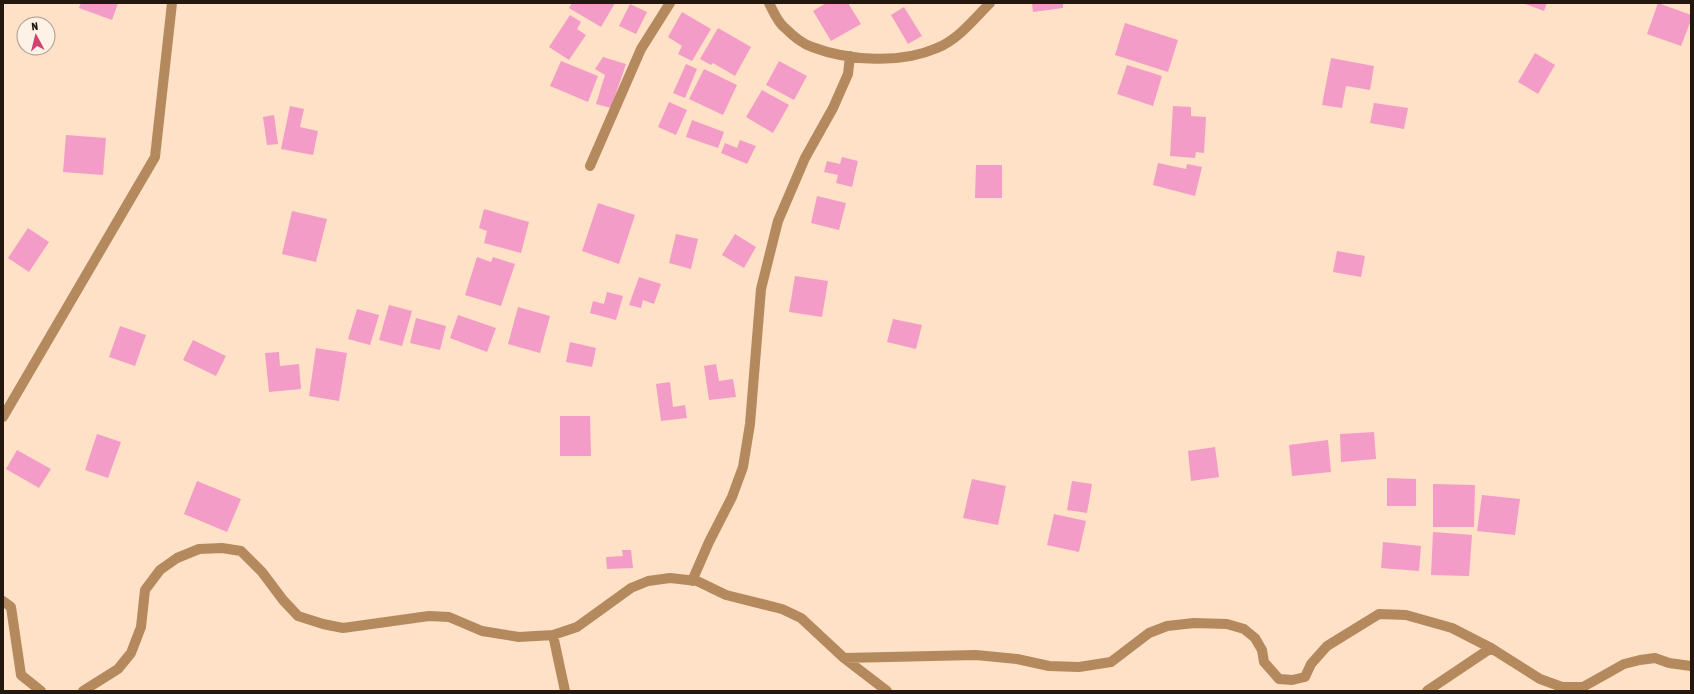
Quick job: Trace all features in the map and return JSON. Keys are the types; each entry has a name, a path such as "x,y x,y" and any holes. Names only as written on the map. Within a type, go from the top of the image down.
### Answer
{"street":[{"path":"3,417 155,157 172,3"},
{"path":"590,166 641,49 670,3"},
{"path":"768,3 784,27 812,47 850,56 885,60 914,55 938,48 954,38 990,3"},
{"path":"692,581 709,542 732,497 743,467 750,424 761,289 778,221 805,158 833,108 848,74 850,56"},
{"path":"83,691 118,669 131,653 140,627 145,590 160,570 176,558 199,549 222,548 240,551 262,572 283,600 298,616 322,624 343,628 402,618 449,616 482,631 519,638 553,635 576,627 631,588 648,581 670,578 697,581 726,595 782,609 801,618 844,658 888,691"},
{"path":"3,601 11,607 21,675 41,691"},
{"path":"844,658 976,655 1017,659 1049,666 1078,667 1111,662 1150,633 1167,626 1194,623 1227,624 1244,628 1254,638 1262,650 1264,662 1278,679 1292,680 1306,677 1311,664 1327,646 1379,614 1406,615 1452,628 1491,648 1540,679 1562,687 1583,686 1624,664 1640,660 1655,658 1669,663 1691,666"},
{"path":"553,635 565,691"},
{"path":"1426,691 1491,648"}],"building":[{"path":"81,3 118,3 112,20 79,8"},
{"path":"572,3 615,3 601,27 569,8"},
{"path":"826,3 848,3 861,24 831,41 813,11"},
{"path":"1032,3 1063,3 1063,8 1033,12"},
{"path":"1523,3 1547,3 1544,11"},
{"path":"1658,3 1691,15 1691,20 1681,46 1647,34"},
{"path":"630,4 647,12 636,34 619,26"},
{"path":"904,7 922,36 908,44 891,15"},
{"path":"682,12 711,29 692,61 678,54 682,46 668,37"},
{"path":"570,15 581,22 577,29 586,35 569,60 549,47"},
{"path":"1125,23 1178,40 1168,72 1115,55"},
{"path":"718,28 751,47 735,76 713,63 711,65 700,59"},
{"path":"1535,53 1555,65 1538,94 1518,82"},
{"path":"603,57 626,64 611,108 596,104 605,75 595,69"},
{"path":"1331,58 1374,66 1370,90 1346,86 1342,108 1322,105"},
{"path":"561,61 598,76 588,102 550,86"},
{"path":"779,61 807,76 794,100 766,85"},
{"path":"686,64 697,69 685,98 673,93"},
{"path":"1127,65 1162,76 1153,106 1117,94"},
{"path":"704,69 737,85 723,115 689,99"},
{"path":"762,90 789,105 773,133 746,117"},
{"path":"669,102 687,110 676,135 658,127"},
{"path":"1374,103 1408,108 1404,129 1370,123"},
{"path":"290,106 304,109 300,127 318,131 313,155 281,149"},
{"path":"1173,106 1191,107 1191,116 1206,117 1204,153 1196,152 1195,158 1170,156"},
{"path":"274,115 278,144 267,145 263,117"},
{"path":"692,120 724,132 718,148 686,137"},
{"path":"66,135 106,138 103,175 63,172"},
{"path":"740,140 756,146 747,164 721,153 725,143 737,148"},
{"path":"842,157 858,161 852,187 836,183 838,175 824,172 827,161 840,164"},
{"path":"1158,163 1186,169 1187,164 1202,167 1195,196 1153,185"},
{"path":"976,165 1002,165 1002,198 975,198"},
{"path":"817,196 846,203 839,230 811,223"},
{"path":"598,203 635,215 619,264 582,251"},
{"path":"484,209 529,222 521,253 484,243 487,231 479,228"},
{"path":"292,211 327,219 316,262 282,254"},
{"path":"28,228 49,242 29,272 8,258"},
{"path":"676,234 698,239 691,269 669,263"},
{"path":"735,234 756,247 744,268 722,255"},
{"path":"1337,251 1365,256 1361,277 1333,272"},
{"path":"477,257 491,262 493,257 515,264 501,306 465,295"},
{"path":"795,276 828,281 822,317 789,312"},
{"path":"639,277 661,284 654,304 643,300 641,308 629,305"},
{"path":"607,292 623,296 616,320 590,313 593,301 604,304"},
{"path":"389,305 412,311 402,346 379,340"},
{"path":"518,307 550,316 540,353 508,344"},
{"path":"357,309 379,315 370,345 348,339"},
{"path":"458,315 496,328 487,352 450,338"},
{"path":"416,318 446,326 440,350 410,343"},
{"path":"893,319 922,325 916,349 887,342"},
{"path":"120,326 146,335 135,366 109,357"},
{"path":"193,340 226,356 216,376 183,360"},
{"path":"570,342 596,348 592,367 566,362"},
{"path":"316,348 347,353 339,401 309,396"},
{"path":"279,352 280,366 299,364 301,389 269,392 265,353"},
{"path":"716,364 719,381 733,379 736,397 709,400 704,366"},
{"path":"670,382 673,407 685,405 687,418 661,421 656,384"},
{"path":"560,416 590,416 591,456 560,456"},
{"path":"1374,432 1376,459 1341,462 1340,434"},
{"path":"97,434 121,442 108,478 85,470"},
{"path":"1328,440 1331,472 1292,476 1289,445"},
{"path":"1215,447 1219,477 1191,481 1188,451"},
{"path":"17,450 51,469 39,488 6,469"},
{"path":"1387,478 1416,479 1416,506 1387,506"},
{"path":"972,479 1006,486 998,525 963,518"},
{"path":"197,481 241,499 227,532 184,514"},
{"path":"1072,481 1092,484 1087,513 1067,510"},
{"path":"1433,484 1475,485 1474,527 1433,527"},
{"path":"1482,495 1520,499 1515,535 1477,531"},
{"path":"1054,514 1086,521 1079,552 1047,545"},
{"path":"1433,532 1472,535 1469,576 1431,575"},
{"path":"1383,542 1421,546 1419,571 1381,568"},
{"path":"622,550 631,550 633,568 607,569 606,557 623,556"}]}
